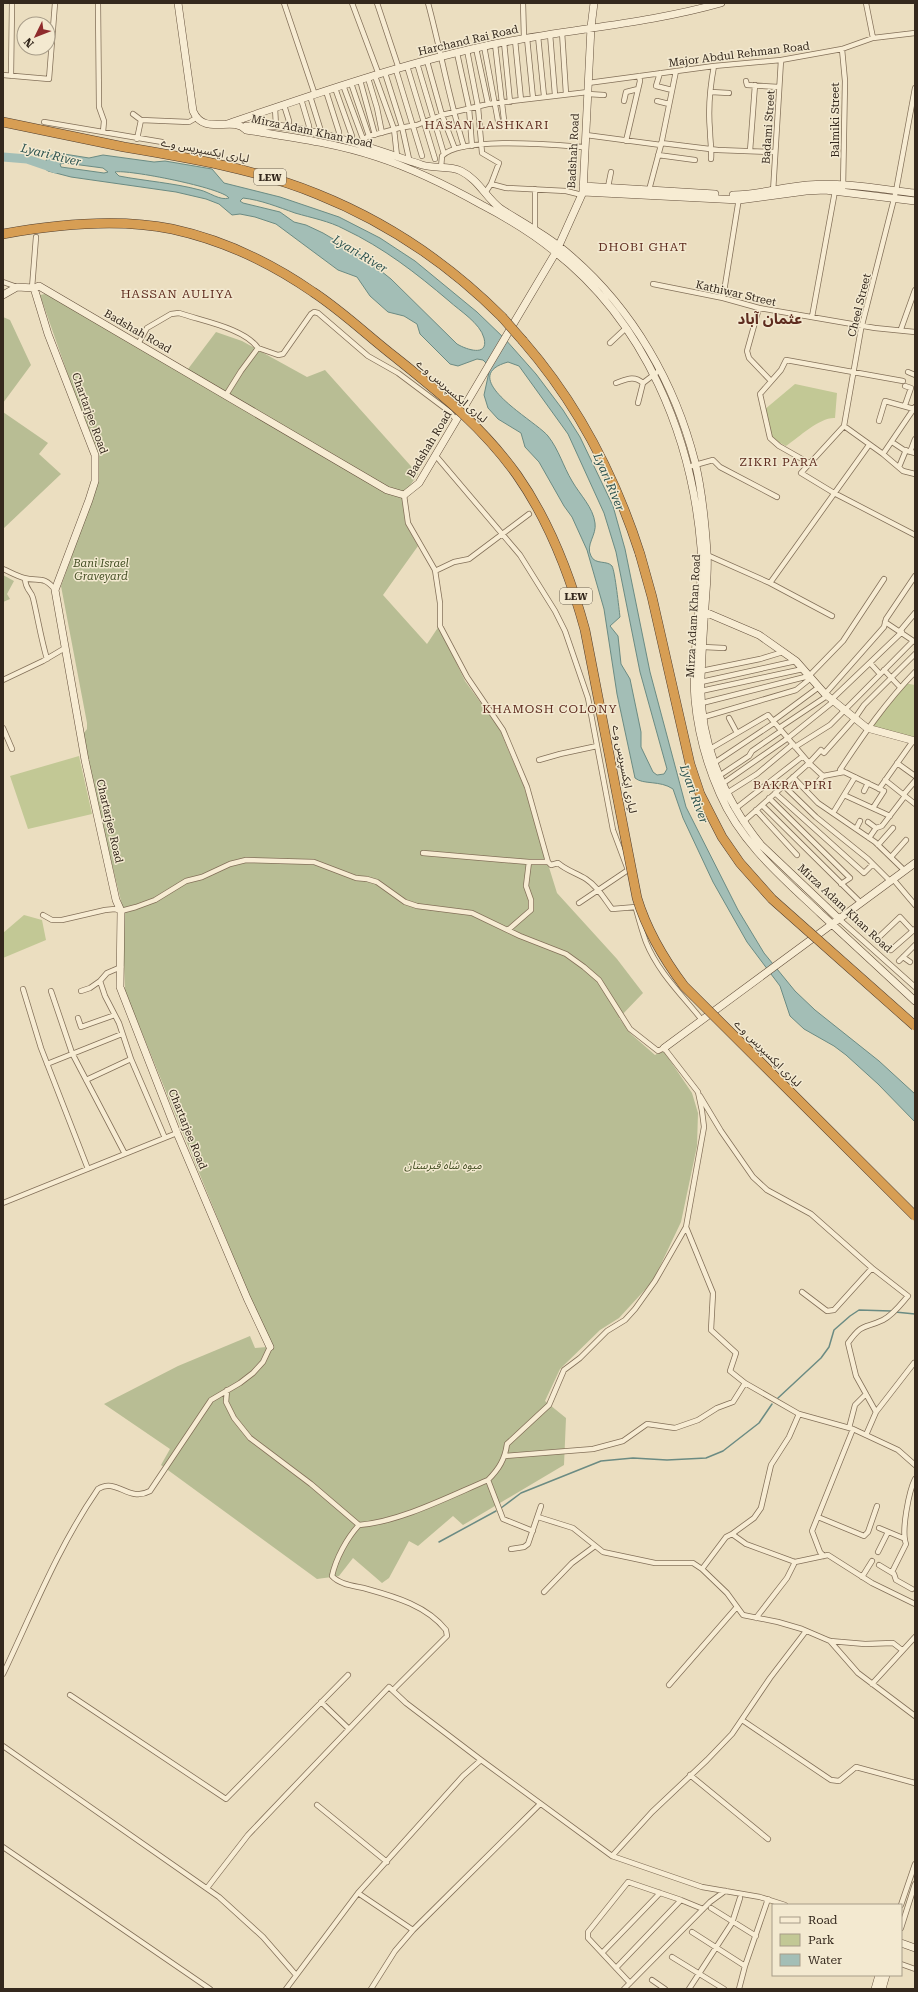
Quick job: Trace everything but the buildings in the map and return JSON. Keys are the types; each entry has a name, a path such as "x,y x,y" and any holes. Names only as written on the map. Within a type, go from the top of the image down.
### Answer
{"highway":[{"name":"لیاری ایکسپریس وے","path":"3,122 238,169 286,182 317,194 362,214 418,247 468,285 502,317 543,365 572,405 597,449 618,495 636,540 650,590 690,764 703,799 722,837 740,864 776,903 915,1026"},
{"name":"لیاری ایکسپریس وے","path":"3,234 79,224 119,224 172,229 225,245 286,274 315,292 473,422 518,476 538,509 559,550 574,589 585,630 637,898 643,918 652,938 665,960 684,986 915,1216"}],"main road":[{"path":"178,3 192,111 196,118"},
{"name":"Badshah Road","path":"33,288 39,286 387,490 404,496 419,483 436,456 558,249 583,191 591,27 594,3"},
{"name":"Harchand Rai Road","path":"226,124 343,85 457,52 504,42 591,27 683,14 721,3"},
{"name":"Mirza Adam Khan Road","path":"196,118 203,124 226,124 244,128 246,130 307,139 355,151 406,167 449,187 558,249 626,328 656,372 680,414 696,464 704,555 705,612 701,691 704,717 714,763 726,793 735,809 761,845 839,919"},
{"name":"Mirza Adam Khan Road","path":"244,128 246,126 288,127 338,138 360,141 422,165 458,169 478,183 494,204 535,231 585,270 626,314 646,344 688,467 704,555 695,700 704,748 710,770 729,813 746,839 770,866 915,1001"},
{"path":"773,193 807,185 896,195 915,201"},
{"path":"583,191 608,188 740,197"},
{"path":"583,191 740,197 773,193 835,191 843,188"},
{"path":"896,195 915,193"},
{"path":"3,295 17,287 33,288"},
{"name":"Chartarjee Road","path":"33,288 48,334 95,455 95,481 55,590 85,760 116,900 121,911 120,987 177,1133 247,1298 270,1347"},
{"path":"705,612 758,635 796,661 819,687 867,728 914,741"},
{"path":"664,1048 892,880 914,866"},
{"path":"902,1943 915,1948"},
{"path":"875,1989 879,1976"},
{"path":"882,1989 886,1976"}],"street":[{"path":"11,76 12,3"},
{"path":"3,75 49,79 55,3"},
{"path":"98,3 99,107 104,121 104,132"},
{"path":"284,3 312,95 320,128 318,134"},
{"path":"352,3 402,127 409,159"},
{"path":"377,3 422,156"},
{"path":"428,3 442,56 453,112 464,147"},
{"path":"523,3 533,98"},
{"path":"866,3 873,38"},
{"path":"562,32 566,94"},
{"name":"Major Abdul Rehman Road","path":"588,83 714,66 781,60 842,49 873,38 915,33"},
{"path":"550,34 555,95"},
{"path":"538,36 544,96"},
{"path":"515,40 521,100"},
{"path":"504,42 510,102"},
{"path":"495,44 504,120"},
{"path":"484,46 498,121"},
{"path":"476,48 488,104"},
{"name":"Balmiki Street","path":"842,49 845,81 843,188"},
{"path":"467,50 478,107 480,145 482,153 499,163 491,184 485,193"},
{"path":"457,52 469,108 472,146"},
{"path":"427,60 442,115 454,149"},
{"name":"Badami Street","path":"773,193 774,152 781,60"},
{"path":"417,63 444,154"},
{"path":"407,66 435,159"},
{"path":"711,159 711,92 714,66"},
{"path":"649,190 661,144 676,71"},
{"path":"660,73 656,86 672,90"},
{"path":"380,74 394,129 397,156"},
{"path":"626,141 638,89 639,76"},
{"path":"368,78 377,108 382,133"},
{"path":"360,80 375,135"},
{"path":"746,81 747,84 779,87"},
{"path":"352,83 369,136"},
{"path":"343,85 360,141 369,136 402,127 412,126 442,115 488,104 566,94 588,93 604,95"},
{"path":"750,151 755,85"},
{"path":"335,88 352,136"},
{"name":"Cheel Street","path":"844,426 862,325 896,195 915,88"},
{"path":"624,101 626,92 638,89"},
{"path":"326,91 339,132 338,138"},
{"path":"711,92 729,93"},
{"path":"300,99 309,126 308,132"},
{"path":"657,101 669,104"},
{"path":"284,105 289,121 288,127"},
{"path":"275,108 276,126"},
{"path":"133,114 141,120 189,122 196,118"},
{"path":"138,138 141,120"},
{"path":"44,122 162,142"},
{"path":"586,136 712,149 774,152"},
{"path":"441,168 440,159 444,154 454,149 464,147 524,143 585,147"},
{"path":"658,156 695,160"},
{"path":"608,188 611,172"},
{"path":"491,184 506,188 583,191"},
{"path":"535,189 535,231"},
{"path":"812,317 835,191"},
{"path":"723,298 740,197"},
{"path":"33,288 36,237"},
{"path":"3,282 17,287"},
{"name":"Kathiwar Street","path":"653,284 723,298 759,308 915,332"},
{"path":"901,329 915,290"},
{"path":"759,308 747,350 749,358 771,381"},
{"path":"138,344 148,328 171,314 179,313 234,331 250,339 258,348 278,355 283,354 311,314 314,312 318,313 368,356 398,373 450,412 456,420"},
{"path":"610,344 626,328"},
{"path":"226,395 244,365 258,348"},
{"path":"809,463 779,446 770,438 760,394 786,360 904,383 911,388 905,405"},
{"path":"638,403 644,383 656,372"},
{"path":"908,372 915,375"},
{"path":"616,383 638,378 644,383"},
{"path":"879,421 885,401 914,408 883,454"},
{"path":"914,533 834,493 800,473 844,426 883,454 903,471 915,474"},
{"path":"900,467 910,452 915,440"},
{"path":"891,443 910,452"},
{"path":"770,583 869,444"},
{"path":"436,456 503,533 527,565 555,611 565,631 588,698 613,830 628,870 636,907 646,942 653,956 670,981 702,1020"},
{"path":"688,467 713,460 720,467 777,497"},
{"path":"404,496 408,523 435,571 440,603 440,626 467,677 503,730 526,787 548,862"},
{"path":"435,571 454,562 469,559 529,514"},
{"path":"704,555 770,583 832,616"},
{"path":"3,569 25,579 39,579 50,582 55,590"},
{"path":"719,776 749,756 752,751 780,730 830,697 884,627 885,622 915,576"},
{"path":"25,579 26,589 32,596 47,659"},
{"path":"704,717 796,690 843,641 884,579"},
{"path":"722,784 788,738 830,697 870,663 915,614"},
{"path":"726,793 757,774 794,746 824,729 914,642 901,631 885,622"},
{"path":"704,647 724,648"},
{"path":"3,680 47,659 65,648"},
{"path":"701,671 760,659 783,652"},
{"path":"743,822 809,763 821,750 824,753 855,718 864,705 915,654"},
{"path":"701,682 796,661"},
{"path":"870,663 891,678 900,687"},
{"path":"701,691 803,669"},
{"path":"873,808 884,791 840,770 867,728 900,687 915,672"},
{"path":"702,703 810,677"},
{"path":"714,763 774,722 819,687"},
{"path":"710,749 768,715 809,763 823,776"},
{"path":"730,718 737,733"},
{"path":"3,728 12,749"},
{"path":"879,789 914,741"},
{"path":"539,760 597,746"},
{"path":"735,809 803,756"},
{"path":"897,763 915,776"},
{"path":"818,782 823,776 844,772"},
{"path":"793,777 818,803 878,845 905,871"},
{"path":"833,813 855,777"},
{"path":"885,780 915,804"},
{"path":"869,838 876,828 882,826 915,781"},
{"path":"864,791 868,783"},
{"path":"783,785 816,817 892,880 914,902"},
{"path":"775,793 864,873 873,864"},
{"path":"844,795 890,816"},
{"path":"769,798 850,878 842,884"},
{"path":"762,805 861,903"},
{"path":"756,810 797,854"},
{"path":"856,829 860,821"},
{"path":"868,822 876,828"},
{"path":"878,845 893,828"},
{"path":"798,841 806,834"},
{"path":"891,857 906,840"},
{"path":"423,853 529,862 548,862 551,865 558,863 564,869 586,879 598,891 612,909 636,907"},
{"path":"43,915 52,920 62,920 105,910 115,909 121,911 155,900 186,881 202,877 230,864 246,860 281,862 301,861 314,862 356,878 376,882 405,902 472,913 566,954 599,980 625,1022 636,1035 658,1051 664,1048 698,1092 721,1131 753,1177 767,1190 811,1214 872,1268 908,1296 900,1306 884,1319 863,1326 856,1331 848,1343 856,1376 876,1412"},
{"path":"508,930 531,910 531,900 526,886 529,862"},
{"path":"578,903 628,870"},
{"path":"876,939 900,917 914,930 891,950"},
{"name":"Mirza Adam Khan Road","path":"839,919 915,987"},
{"path":"899,961 915,945 907,937"},
{"path":"910,950 915,954"},
{"path":"903,956 910,962"},
{"path":"81,991 90,988 100,981 107,973 121,967"},
{"path":"100,981 165,1138"},
{"path":"23,989 47,1064 88,1170"},
{"path":"51,991 73,1054 125,1154"},
{"path":"78,1018 81,1027 115,1015"},
{"path":"47,1064 122,1034"},
{"path":"86,1080 132,1059"},
{"path":"393,1690 439,1645 446,1636 446,1630 432,1615 421,1609 384,1593 342,1582 332,1576 339,1556 352,1533 359,1525 370,1524 407,1514 488,1480 498,1470 505,1456 506,1444 549,1405 564,1370 580,1358 607,1331 625,1320 635,1309 655,1280 686,1227 704,1127 698,1092"},
{"path":"3,1203 177,1133"},
{"path":"686,1227 713,1293 711,1330 736,1353 730,1370 745,1383 800,1414 866,1435 898,1450 915,1464"},
{"path":"802,1292 830,1311 834,1310 872,1268"},
{"path":"3,1674 37,1596 62,1549 98,1489 102,1486 112,1486 135,1495 143,1495 150,1491 211,1400 240,1383 253,1372 262,1362 270,1347"},
{"path":"866,1435 876,1412 914,1363"},
{"path":"505,1456 593,1449 623,1441 646,1424 675,1428 686,1425 733,1402 745,1383"},
{"path":"227,1390 226,1402 234,1418 250,1438 311,1484 359,1525"},
{"path":"824,1556 820,1552 812,1531 851,1429 855,1405 866,1394"},
{"path":"702,1569 726,1537 754,1518 761,1508 771,1465 789,1437 800,1414"},
{"path":"892,1572 906,1544 903,1538 904,1526 912,1485 915,1479"},
{"path":"488,1480 503,1519 533,1531"},
{"path":"511,1549 525,1546 533,1531 541,1506"},
{"path":"818,1517 864,1536 868,1532 877,1506"},
{"path":"538,1517 573,1528 603,1552 655,1563 693,1563 702,1569 727,1593 736,1608 743,1615 778,1622 830,1641 865,1644 893,1643 902,1650"},
{"path":"879,1528 903,1538"},
{"path":"878,1552 888,1532"},
{"path":"732,1534 746,1544 795,1562 828,1555 862,1577 915,1604"},
{"path":"544,1592 572,1563 595,1546"},
{"path":"756,1618 787,1578 795,1562"},
{"path":"862,1577 872,1562"},
{"path":"879,1565 892,1572 896,1580 912,1589"},
{"path":"669,1685 736,1608"},
{"path":"612,1856 690,1775 707,1760 742,1720 770,1678 806,1631"},
{"path":"872,1684 915,1637"},
{"path":"830,1641 858,1673 915,1716"},
{"path":"70,1695 226,1799 348,1675"},
{"path":"207,1888 248,1836 388,1687 406,1703 481,1760 612,1856 702,1887 768,1899 782,1904"},
{"path":"321,1702 349,1729"},
{"path":"742,1720 831,1780 839,1781 856,1767 915,1783"},
{"path":"4,1749 207,1888 263,1937 296,1975"},
{"path":"286,1989 358,1892 387,1862 463,1776 481,1760"},
{"path":"690,1775 768,1839"},
{"path":"371,1989 395,1951 413,1930 540,1804"},
{"path":"317,1805 387,1862"},
{"path":"3,1847 210,1989"},
{"path":"901,1904 915,1864"},
{"path":"630,1983 588,1938 588,1932 628,1882 681,1900 702,1909"},
{"path":"902,1925 915,1884"},
{"path":"624,1989 702,1909 725,1891"},
{"path":"358,1892 413,1930"},
{"path":"602,1953 660,1893"},
{"path":"689,1989 732,1923 740,1898"},
{"path":"739,1989 745,1966 768,1899"},
{"path":"616,1968 681,1900"},
{"path":"711,1908 732,1923 756,1936"},
{"path":"692,1932 745,1966"},
{"path":"672,1957 724,1989"},
{"path":"902,1964 915,1969"},
{"path":"652,1980 665,1989"}],"green space":[{"name":"میوہ شاہ قبرستان","path":"45,294 188,369 216,332 242,341 307,377 325,370 418,474 407,490 403,492 405,523 418,546 383,595 427,644 439,626 465,681 499,728 524,787 557,893 617,959 643,993 619,1018 631,1034 655,1055 663,1050 692,1093 698,1113 697,1146 681,1222 653,1281 619,1318 600,1330 560,1369 545,1401 566,1418 564,1465 463,1525 453,1516 418,1546 409,1541 389,1578 382,1583 353,1558 339,1576 317,1579 161,1465 170,1449 104,1404 178,1366 250,1336 255,1348 267,1347 262,1327 125,991 122,905 104,832 83,734 87,729 87,723 61,586 92,500 96,455 40,295"},
{"path":"3,317 10,320 31,365 3,403"},
{"path":"795,384 837,393 835,418 816,424 786,446 770,438 764,410"},
{"path":"3,412 48,443 39,454 61,474 3,529"},
{"path":"3,575 14,581 7,594 10,599 3,602"},
{"path":"904,683 915,685 915,740 867,728"},
{"path":"79,756 92,814 28,829 10,776"},
{"path":"24,915 42,920 46,940 3,958 3,933"}],"water":[{"path":"58,153 89,158 103,155 154,162 165,161 212,169 224,183 280,197 339,217 380,238 415,261 477,312 505,339 536,374 563,410 580,437 613,506 625,549 650,672 686,807 738,910 764,953 795,991 815,1010 879,1061 915,1094 915,1122 878,1084 846,1055 834,1046 804,1029 790,1016 780,986 747,942 713,882 683,818 673,789 663,784 642,781 635,778 617,694 604,609 587,550 572,517 564,506 539,462 525,447 521,433 498,419 488,408 484,395 489,372 488,365 483,360 477,359 458,366 450,364 420,334 417,324 404,316 388,312 370,296 357,277 338,270 276,224 255,217 240,214 232,215 219,204 206,199 176,192 71,177 48,171 44,168 45,162 50,156","holes":["65,163 103,168 108,172 104,173 61,167 60,164","115,172 155,176 210,189 229,198 226,199 214,196 203,191 190,188 119,176","243,198 256,200 326,222 338,226 373,244 412,271 474,322 484,338 485,344 483,348 480,350 471,350 457,344 391,279 362,256 323,233 306,225 294,222 280,212 240,201","508,362 519,366 568,434 604,513 616,552 640,672 667,769 664,774 657,775 653,772 641,747 641,732 630,679 621,664 618,636 610,626 620,617 613,569 610,564 595,561 591,556 589,548 595,527 592,512 572,481 548,436 503,399 494,388 490,378 494,369"]}],"waterway":[{"name":"Lyari River","path":"3,157 27,159 56,169"},
{"path":"778,1398 821,1358 829,1347 834,1330 850,1316 859,1310 891,1311"},
{"path":"895,1312 915,1314"},
{"path":"501,1508 521,1493 601,1461 633,1458 667,1460 706,1458 723,1451 759,1423 772,1404"},
{"path":"439,1542 496,1511"}],"district":[{"name":"HASAN LASHKARI","path":"487,125"},
{"name":"DHOBI GHAT","path":"643,247"},
{"name":"HASSAN AULIYA","path":"177,294"},
{"name":"عثمان آباد","path":"770,319"},
{"name":"ZIKRI PARA","path":"779,462"},
{"name":"KHAMOSH COLONY","path":"550,709"},
{"name":"BAKRA PIRI","path":"793,785"}],"park label":[{"name":"Bani Israel Graveyard","path":"101,569"}]}
